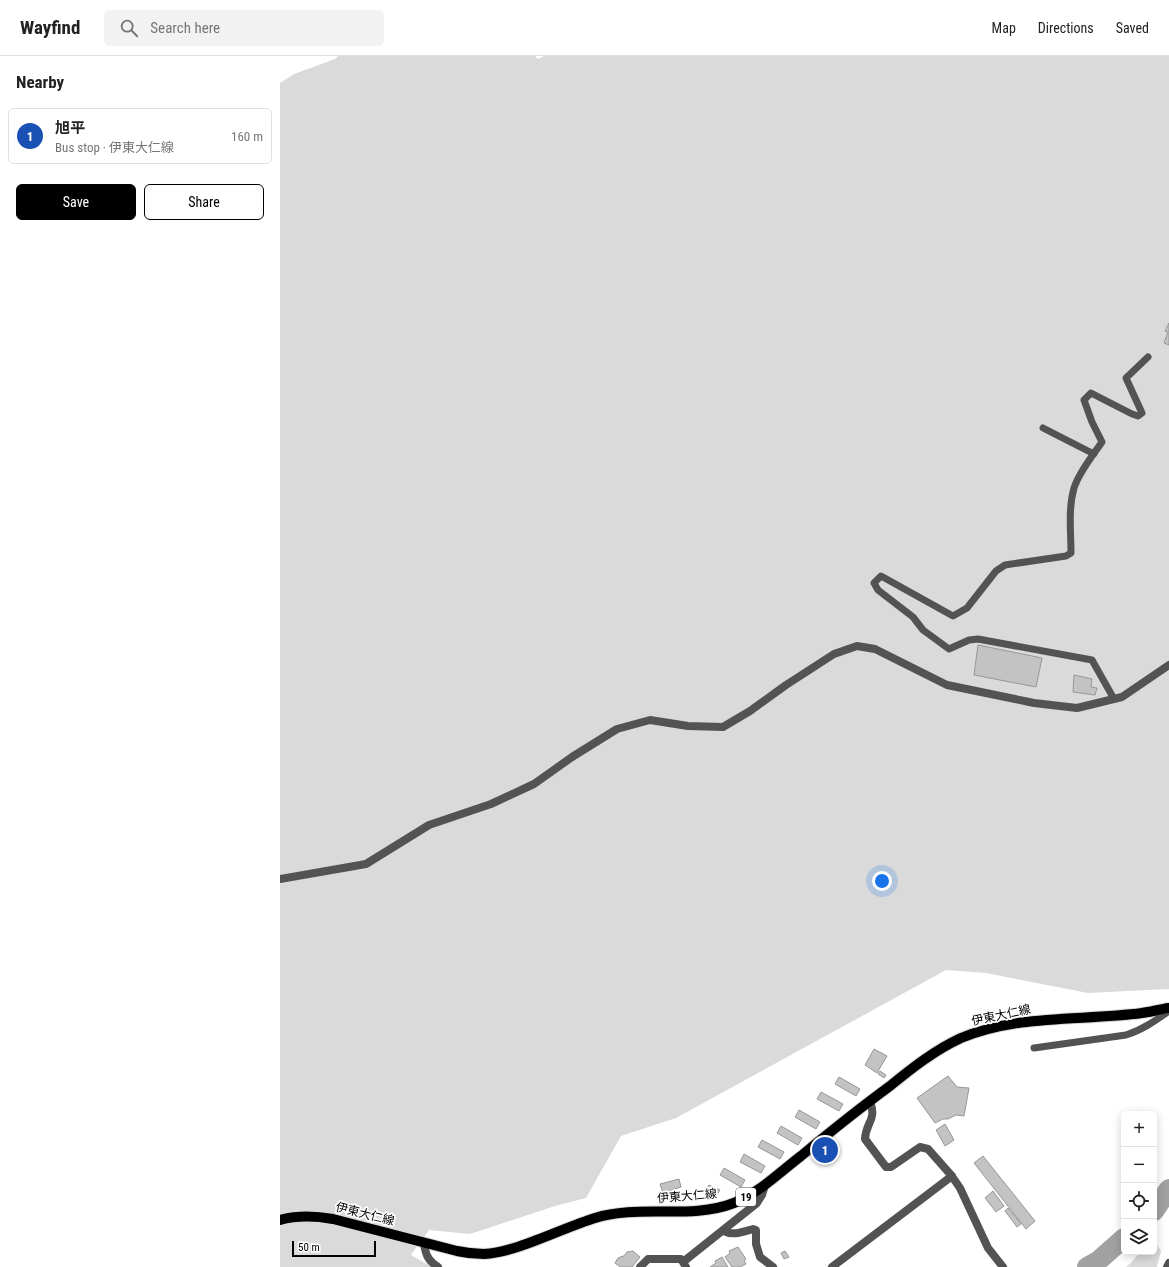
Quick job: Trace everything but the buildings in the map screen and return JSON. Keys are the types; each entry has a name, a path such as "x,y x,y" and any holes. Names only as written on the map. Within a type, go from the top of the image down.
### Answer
{"main road":[{"name":"伊東大仁線","path":"280,1220 316,1216 470,1254 485,1254 502,1251 525,1244 584,1221 619,1212 697,1210 719,1207 734,1203 765,1185 870,1101 943,1047 978,1032 1009,1025 1053,1019 1143,1013 1169,1008"}],"street":[{"path":"280,880 366,864 429,825 490,804 534,784 572,757 616,729 650,720 688,726 724,727 834,654 857,646 875,649 947,685 1034,703 1076,708 1122,697 1169,665"},
{"path":"870,1101 873,1115 865,1139 886,1167 891,1167 916,1148 924,1147 928,1149 952,1176 968,1202 988,1248 1003,1267"},
{"path":"832,1267 952,1176"},
{"path":"640,1267 648,1259 680,1259 685,1264 758,1203 765,1185"},
{"path":"723,1231 735,1233 753,1229 756,1230 756,1244 760,1257 773,1267"},
{"path":"424,1242 427,1257 430,1262 438,1267"},
{"path":"1167,1267 1169,1263"}],"lane":[{"path":"1114,699 1092,660 978,639 970,640 948,649 923,630 913,616 878,590 874,583 881,576 953,616 967,608 996,571 1005,565 1066,556 1071,553 1070,506 1074,486 1102,442 1092,422 1084,400 1091,393 1138,416 1142,413 1126,378 1148,357"},
{"path":"1043,428 1094,454"},
{"path":"1034,1048 1138,1032 1155,1022 1169,1011"}],"shaded area":[{"path":"338,56 535,56 538,59 544,56 1169,56 1169,989 1088,993 986,973 946,970 676,1118 621,1136 586,1198 555,1206 470,1234 429,1230 411,1255 432,1267 280,1267 280,83 294,74 335,59"},
{"path":"1157,1245 1161,1251 1157,1267 1126,1267 1137,1255 1157,1255"}],"waterway":[{"path":"1157,1207 1169,1189"},
{"path":"1087,1267 1098,1261 1121,1241"}],"place":[{"name":"旭平","path":"825,1150"}]}
